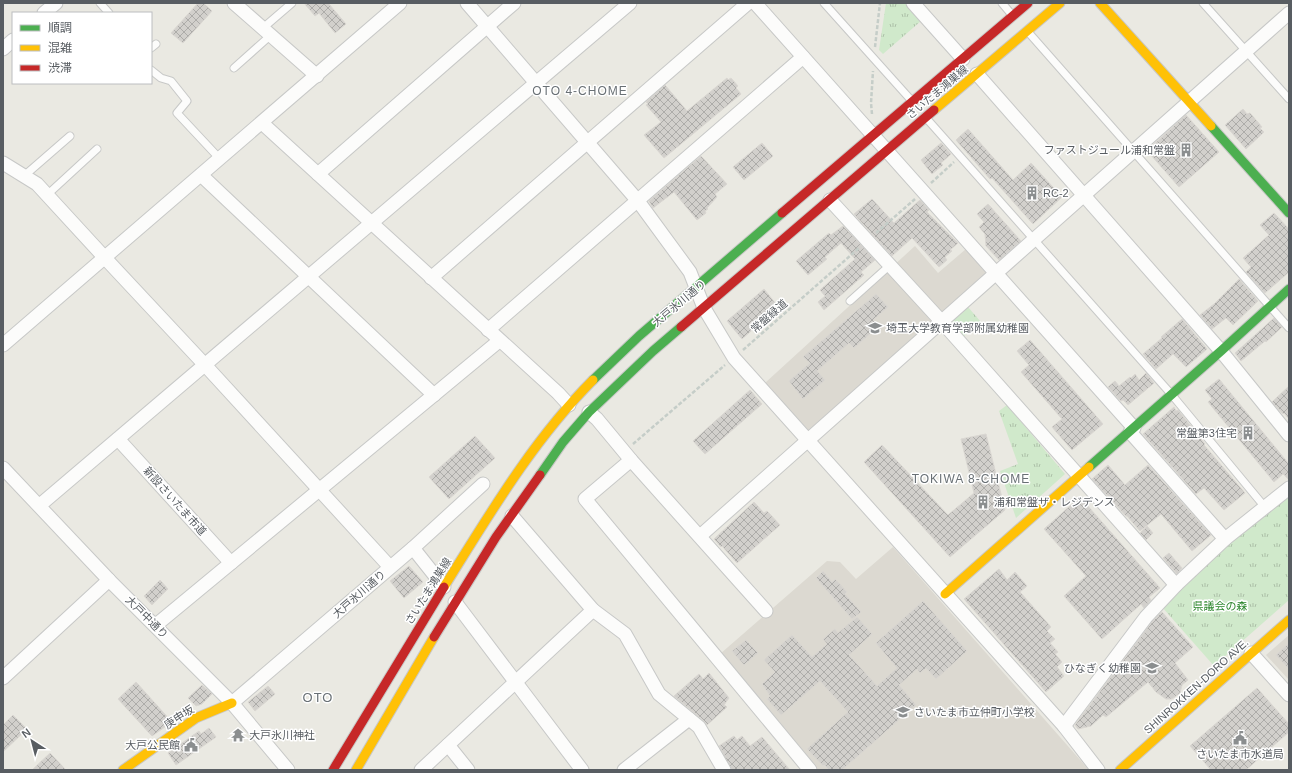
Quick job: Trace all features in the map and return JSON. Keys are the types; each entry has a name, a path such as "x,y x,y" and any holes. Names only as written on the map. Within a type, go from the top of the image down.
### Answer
{"main road":[{"name":"さいたま鴻巣線","path":"817,185 1028,3"},
{"name":"さいたま鴻巣線","path":"830,200 1060,3"},
{"path":"1100,3 1289,213"},
{"name":"大戸氷川通り","path":"549,429 569,405 613,360 817,185"},
{"name":"大戸氷川通り","path":"512,516 563,442 589,412 653,351 830,200"},
{"path":"945,594 1172,395 1289,289"},
{"name":"さいたま鴻巣線","path":"333,770 444,587 507,488 549,429"},
{"path":"356,770 455,602 512,516"},
{"name":"SHINROKKEN-DORO AVE.","path":"1120,770 1289,620"},
{"name":"庚申坂","path":"123,770 196,718 232,703"}],"street":[{"path":"45,12 56,3"},
{"path":"234,3 317,76"},
{"path":"3,345 400,3"},
{"path":"467,3 638,200 690,272 704,308 734,358 1064,726 1098,770"},
{"path":"318,174 514,3"},
{"path":"40,506 630,3"},
{"path":"431,278 748,3"},
{"path":"755,3 886,151 925,190 1225,539"},
{"path":"913,3 963,59"},
{"path":"700,536 1289,13"},
{"path":"3,49 12,41"},
{"path":"488,330 803,57"},
{"path":"977,74 1221,351 1289,435"},
{"path":"262,123 499,341 558,393 569,405"},
{"path":"3,163 37,184 390,567"},
{"path":"201,175 434,395"},
{"path":"830,200 942,322 1176,585"},
{"path":"156,625 499,341"},
{"path":"589,412 597,419 766,611"},
{"name":"新設さいたま市道","path":"118,439 232,563"},
{"path":"628,455 585,499 810,770"},
{"name":"大戸中通り","path":"5,474 40,506 109,580 156,625 232,703 288,770"},
{"name":"大戸氷川通り","path":"232,703 414,548 483,484"},
{"path":"1064,726 1146,618 1176,585 1225,539 1264,506 1289,488"},
{"path":"512,516 593,610 625,634 659,694 698,727 724,770"},
{"path":"414,548 444,587"},
{"path":"3,678 109,580"},
{"path":"455,602 582,770"},
{"path":"421,770 593,610"},
{"path":"1251,653 1289,695"},
{"path":"624,770 689,719"},
{"path":"448,745 468,770"}],"lane":[{"path":"100,3 108,12"},
{"path":"234,68 292,3"},
{"path":"824,3 912,102"},
{"path":"1002,3 1013,16"},
{"path":"1203,3 1289,99"},
{"path":"1028,31 1289,328"},
{"path":"152,71 161,78 171,80 187,101 177,113 220,159"},
{"path":"926,117 1172,395 1264,506"},
{"path":"24,176 70,136"},
{"path":"47,195 97,149"},
{"path":"850,301 890,266"}],"path":[{"name":"常盤緑道","path":"628,455 734,358 925,190 960,156"}],"shaded area":[{"name":"埼玉大学教育学部附属幼稚園","path":"915,246 938,273 966,249 987,274 810,432 765,383"},
{"name":"さいたま市立仲町小学校","path":"893,547 1089,770 817,770 720,654 827,561 840,562 856,579"},
{"path":"1289,635 1289,680 1266,655"}],"green space":[{"path":"886,3 905,3 921,21 883,54 879,50"},
{"path":"968,307 981,322 964,336 951,321"},
{"path":"1007,405 1065,474 1016,518 1000,471 1018,464 999,411"},
{"name":"県議会の森","path":"1289,493 1289,600 1214,666 1162,607 1189,577"}],"building":[{"path":"198,3 203,3 212,11 183,43 171,33"},
{"path":"304,3 331,3 329,4 346,24 335,33 319,13 315,16"},
{"path":"727,78 728,80 731,78 738,86 736,88 741,94 664,158 644,135 661,122 646,105 648,104 646,102 665,85 687,111"},
{"path":"1243,109 1247,114 1250,113 1262,127 1260,128 1264,132 1246,149 1225,125"},
{"name":"ファストジュール浦和常盤","path":"1186,115 1219,152 1179,187 1150,154 1156,149 1153,145"},
{"path":"968,129 1013,180 1031,163 1062,197 1033,224 992,178 990,179 956,140"},
{"path":"762,143 773,156 744,180 733,167"},
{"path":"941,143 951,154 941,163 943,165 932,174 921,160"},
{"path":"701,156 727,184 715,194 717,197 707,208 708,209 705,211 706,213 697,220 674,192 653,208 649,201"},
{"path":"872,199 894,223 920,200 929,210 927,212 958,243 945,257 947,260 939,267 912,238 892,256 854,214"},
{"path":"988,204 1021,241 999,260 986,246 985,234 979,227 984,222 977,214"},
{"path":"1274,213 1289,229 1289,272 1265,293 1246,272 1251,267 1243,258 1269,235 1260,225"},
{"path":"843,226 875,260 861,272 864,275 824,310 818,302 825,296 820,290 855,259 841,243 825,257 827,259 808,275 796,261 829,233 831,235"},
{"path":"1239,279 1258,301 1233,325 1226,318 1212,329 1200,315 1214,304"},
{"path":"764,289 776,304 763,315 766,318 742,339 727,321"},
{"path":"876,294 888,307 873,320 879,326 854,348 849,343 817,371 825,380 803,399 789,381 810,363 803,357"},
{"path":"1274,318 1282,327 1266,342 1265,341 1241,361 1235,353"},
{"path":"1182,319 1207,349 1186,367 1173,354 1156,369 1143,354"},
{"path":"1030,340 1103,424 1072,450 1052,427 1062,419 1021,372 1029,365 1017,351"},
{"path":"1146,373 1154,383 1128,405 1123,400 1121,401 1108,387 1115,381 1119,386 1135,374 1139,380"},
{"name":"常盤第3住宅","path":"1219,379 1289,464 1289,480 1283,474 1274,482 1208,402 1212,399 1205,390"},
{"path":"1289,386 1289,419 1272,402"},
{"path":"750,390 762,404 705,454 693,441"},
{"path":"1174,407 1245,493 1224,510 1204,488 1196,494 1143,434"},
{"name":"浦和常盤ザ・レジデンス","path":"986,434 1005,510 950,557 864,462 882,445 948,515 974,493 961,439"},
{"path":"475,436 495,458 449,499 429,477"},
{"path":"1108,465 1125,485 1148,465 1211,535 1192,551 1161,514 1140,531 1092,479"},
{"path":"1080,497 1160,588 1149,597 1151,600 1144,608 1141,604 1102,639 1064,596 1086,576 1044,529"},
{"path":"754,502 764,513 767,511 780,525 737,563 714,539"},
{"path":"1147,526 1153,533 1146,540 1140,533"},
{"path":"1169,553 1182,568 1177,574 1163,558"},
{"path":"409,566 423,582 404,598 390,581"},
{"path":"999,569 1007,580 1015,572 1027,586 1020,592 1051,627 1047,631 1055,639 1050,643 1058,652 1055,654 1062,662 1057,667 1064,676 1046,692 964,599"},
{"path":"823,571 832,582 835,579 847,592 845,594 861,612 852,619 816,578"},
{"path":"160,580 168,589 152,605 144,596"},
{"path":"923,601 967,651 936,679 926,668 920,673 917,669 899,685 916,705 842,770 829,770 824,765 823,766 807,749 848,712 820,681 781,715 767,699 770,696 762,684 775,672 764,660 792,635 812,657 827,644 823,639 835,629 838,633 857,617 872,634 849,655 877,686 897,668 876,643"},
{"path":"1162,612 1193,647 1175,663 1188,680 1182,685 1180,693 1172,699 1166,699 1156,692 1148,682 1106,717 1103,715 1091,726 1078,729 1075,725 1152,622"},
{"path":"746,640 758,653 744,665 732,651"},
{"path":"1289,643 1289,669 1276,655"},
{"path":"709,673 729,698 724,705 727,707 707,725 674,696 699,674 703,679"},
{"path":"136,682 172,722 152,736 118,699"},
{"path":"202,685 212,694 202,704 196,706 188,698"},
{"path":"268,686 275,694 255,711 248,702"},
{"path":"1257,688 1289,724 1289,732 1246,770 1211,770 1190,746"},
{"path":"13,715 27,729 3,752 3,725"},
{"path":"209,728 216,737 176,765 168,753 199,731 201,734"},
{"path":"734,736 737,740 742,736 750,746 762,737 790,770 732,770 719,746"},
{"path":"50,753 66,770 32,770"}],"traffic: fast":[{"path":"1211,126 1289,213"},
{"path":"593,380 639,336 782,213"},
{"path":"1089,467 1289,289"},
{"path":"540,475 563,442 589,412 653,351 681,327"}],"traffic: slow":[{"path":"934,110 1060,3"},
{"path":"1100,3 1211,126"},
{"path":"444,587 495,506 531,453 571,403 593,380"},
{"path":"945,594 1089,467"},
{"path":"1120,770 1289,620"},
{"path":"356,770 434,637"},
{"path":"123,770 196,718 232,703"}],"traffic: jam":[{"path":"782,213 1028,3"},
{"path":"681,327 934,110"},
{"path":"434,637 496,537 540,475"},
{"path":"333,770 444,587"}],"place":[{"name":"ファストジュール浦和常盤","path":"1186,150"},
{"name":"RC-2","path":"1032,193"},
{"name":"埼玉大学教育学部附属幼稚園","path":"875,328"},
{"name":"常盤第3住宅","path":"1248,433"},
{"name":"浦和常盤ザ・レジデンス","path":"983,502"},
{"name":"ひなぎく幼稚園","path":"1152,668"},
{"name":"さいたま市立仲町小学校","path":"903,712"},
{"name":"大戸氷川神社","path":"238,735"},
{"name":"さいたま市水道局","path":"1240,738"},
{"name":"大戸公民館","path":"191,745"}],"district":[{"name":"OTO 4-CHOME","path":"580,91"},
{"name":"TOKIWA 8-CHOME","path":"971,479"},
{"name":"OTO","path":"318,697"}]}
